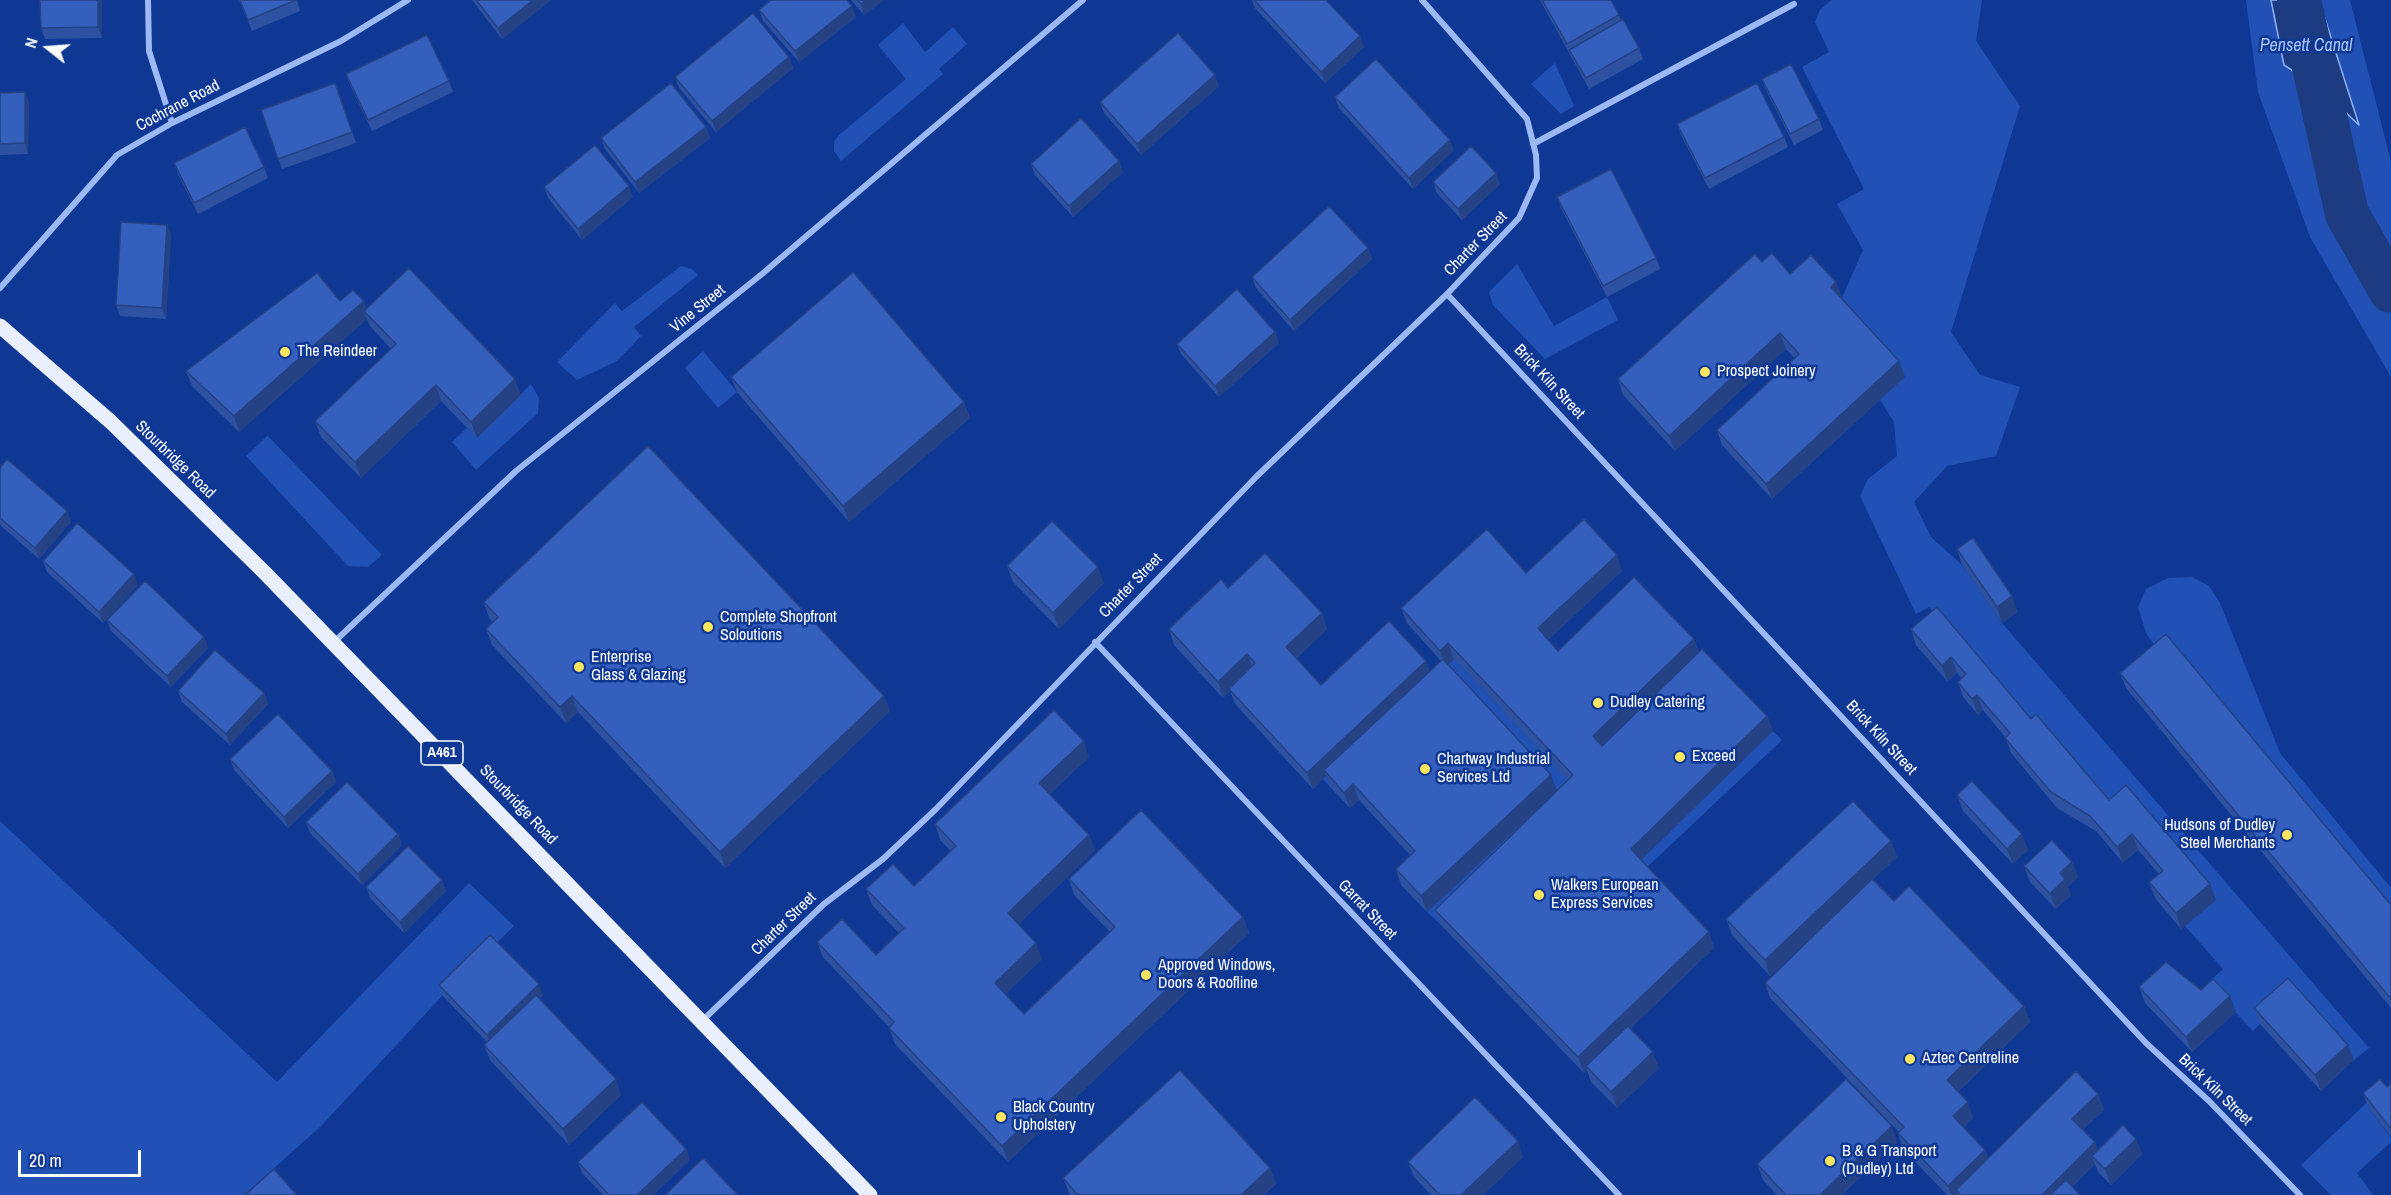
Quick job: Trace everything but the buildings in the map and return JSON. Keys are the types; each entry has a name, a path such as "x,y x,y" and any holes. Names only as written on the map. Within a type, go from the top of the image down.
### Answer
{"main road":[{"name":"Stourbridge Road","path":"0,326 111,422 333,642 870,1195"}],"street":[{"path":"148,0 149,51 172,123"},
{"name":"Cochrane Road","path":"0,288 117,155 172,123 340,41 408,0"},
{"name":"Vine Street","path":"333,642 516,471 771,267 1083,0"},
{"name":"Charter Street","path":"702,1022 824,904 883,859 936,809 1256,477 1447,294 1520,218 1537,178 1527,119 1422,0"},
{"path":"1533,144 1794,4"},
{"name":"Brick Kiln Street","path":"1447,294 2146,1043 2209,1101 2300,1195"},
{"name":"Garrat Street","path":"1095,642 1619,1195"}],"shaded area":[{"path":"1831,0 1982,0 1976,41 2020,106 1951,332 1980,375 2020,387 1996,456 1947,466 1914,502 1931,537 1962,565 2002,623 2369,1048 2354,1060 2260,1024 2253,1031 2208,983 2223,969 2185,926 2216,900 2115,815 1929,607 1916,614 1860,496 1868,479 1897,456 1894,422 1880,400 1837,303 1842,298 1863,250 1837,204 1864,189 1802,67 1829,52 1815,22 1820,10"},
{"path":"2246,0 2271,0 2284,65 2321,89 2358,124 2319,0 2350,0 2391,162 2391,377 2310,237 2258,92"},
{"path":"903,23 925,52 953,27 967,44 939,69 943,74 841,161 834,151 834,142 839,135 906,79 878,45"},
{"path":"1555,63 1574,106 1561,114 1531,84"},
{"path":"1517,264 1554,326 1607,297 1618,320 1545,359 1493,305 1489,292"},
{"path":"681,266 692,269 698,275 634,327 641,336 617,361 577,380 557,362 615,303 622,311"},
{"path":"703,351 737,392 718,408 685,368"},
{"path":"531,384 539,398 538,413 476,470 452,442 467,428 477,437"},
{"path":"267,436 382,555 368,567 348,566 246,456"},
{"path":"2192,577 2209,586 2220,603 2280,753 2391,888 2391,914 2163,658 2146,633 2138,607 2146,589 2168,578"},
{"name":"Chartway Industrial Services Ltd","path":"1454,659 1569,780 1441,925 1427,912 1556,791 1329,786 1323,779"},
{"path":"1773,731 1782,740 1643,871 1636,865"},
{"path":"0,821 277,1082 469,883 514,926 442,996 321,1126 244,1195 0,1195"},
{"path":"2379,1091 2386,1095 2369,1109 2391,1138 2391,1142 2357,1173 2373,1195 2331,1195 2301,1165"}],"water":[{"name":"Pensett Canal","path":"2271,0 2319,0 2359,125 2321,89 2284,65"}],"waterway":[{"name":"Pensett Canal","path":"2299,0 2347,214 2391,291"}],"place":[{"name":"The Reindeer","path":"285,352"},
{"name":"Prospect Joinery","path":"1705,372"},
{"name":"Complete Shopfront Soloutions","path":"708,627"},
{"name":"Enterprise Glass & Glazing","path":"579,667"},
{"name":"Dudley Catering","path":"1598,703"},
{"name":"Exceed","path":"1680,757"},
{"name":"Chartway Industrial Services Ltd","path":"1425,769"},
{"name":"Hudsons of Dudley Steel Merchants","path":"2287,835"},
{"name":"Walkers European Express Services","path":"1539,895"},
{"name":"Approved Windows, Doors & Roofline","path":"1146,975"},
{"name":"Aztec Centreline","path":"1910,1059"},
{"name":"Black Country Upholstery","path":"1001,1117"},
{"name":"B & G Transport (Dudley) Ltd","path":"1830,1161"}]}
